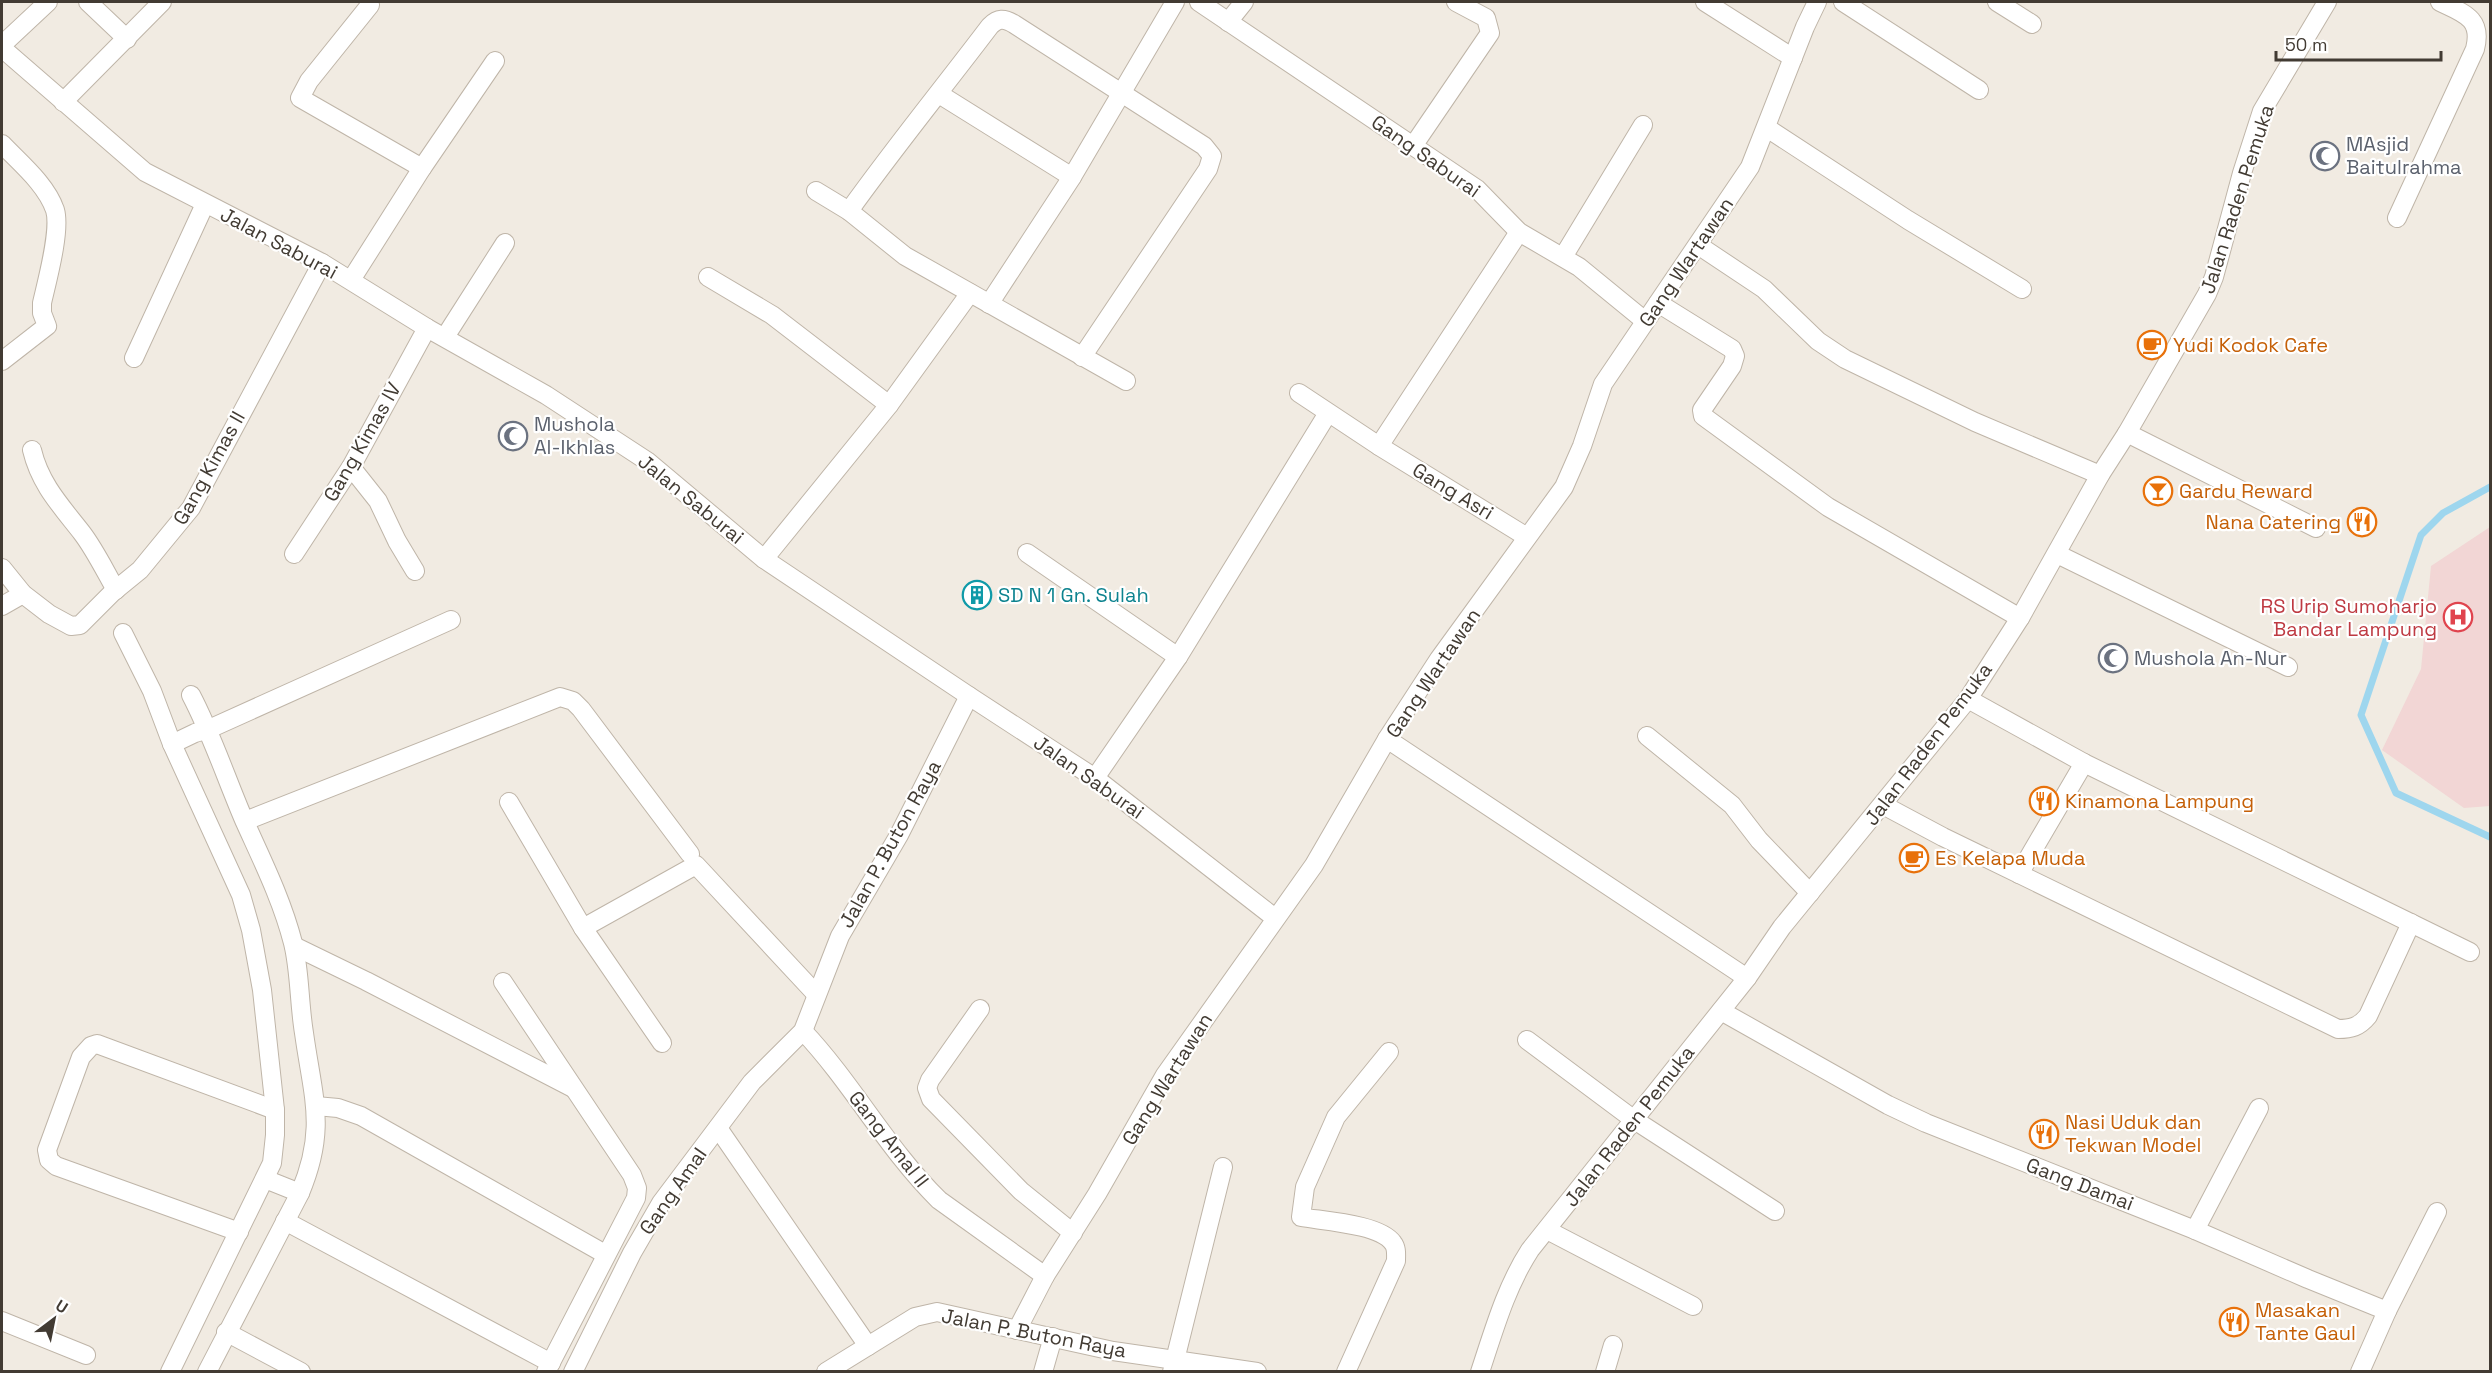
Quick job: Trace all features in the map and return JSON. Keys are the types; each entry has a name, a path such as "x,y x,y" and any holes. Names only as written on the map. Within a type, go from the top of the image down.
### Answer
{"street":[{"path":"2,46 48,2"},
{"path":"88,2 127,39"},
{"path":"63,102 162,2"},
{"path":"989,304 1072,177 1175,2"},
{"name":"Gang Saburai","path":"1199,2 1477,189 1519,232 1563,257 1645,321"},
{"path":"1228,22 1244,2"},
{"path":"1413,146 1490,33 1486,18 1456,2"},
{"path":"1705,2 1793,58"},
{"name":"Gang Wartawan","path":"1017,1330 1045,1276 1073,1233 1165,1075 1314,865 1387,739 1439,659 1564,487 1582,446 1603,384 1621,361 1645,321 1750,167 1817,2"},
{"path":"1843,2 1979,90"},
{"path":"1997,2 2032,24"},
{"name":"Jalan Raden Pemuka","path":"1480,1371 1500,1312 1520,1266 1633,1119 1747,978 1782,927 1968,699 2020,618 2100,475 2127,434 2207,294 2214,277 2241,173 2262,111 2327,2"},
{"path":"2397,218 2483,27 2466,15 2440,2"},
{"path":"370,5 309,81 300,98 422,168"},
{"path":"849,211 890,154 990,26 995,21 1003,19 1014,24 1204,146 1209,150 1212,161 1082,357"},
{"name":"Jalan Saburai","path":"2,46 145,172 322,263 427,328 546,395 647,461 764,559 1095,778 1275,918"},
{"path":"351,280 422,168 495,61"},
{"path":"939,93 1072,177"},
{"path":"1563,257 1643,125"},
{"path":"1767,128 1908,220 2022,289"},
{"path":"2,144 33,176 46,194 55,212 57,225 42,303 42,313 47,326 2,361"},
{"path":"816,191 849,211 905,256 1126,381"},
{"path":"134,358 205,204"},
{"path":"1379,446 1519,232"},
{"path":"445,337 505,243"},
{"path":"1698,245 1764,289 1818,342 1845,359 1975,422 2100,475"},
{"name":"Gang Kimas II","path":"2,568 23,594 49,614 71,626 80,625 140,570 191,508 322,263"},
{"path":"708,277 772,315 889,405"},
{"path":"764,559 889,405 970,293"},
{"path":"1658,303 1732,349 1735,356 1732,366 1702,410 1703,416 1828,507 2020,618"},
{"name":"Gang Kimas IV","path":"294,554 351,467 427,328"},
{"name":"Gang Asri","path":"1299,393 1379,446 1527,537"},
{"path":"1095,778 1178,657 1328,413"},
{"path":"2127,434 2316,528"},
{"path":"32,450 36,468 52,497 83,534 116,590"},
{"path":"351,467 378,501 397,541 415,570"},
{"path":"1027,553 1178,657"},
{"path":"2057,554 2288,667"},
{"path":"2,606 23,594"},
{"path":"172,744 451,620"},
{"path":"123,633 152,691 172,744 241,895 251,930 262,990 274,1110 274,1149 266,1179 170,1371"},
{"path":"191,695 209,729 220,763 282,907 294,946 304,1033 316,1106 317,1136 313,1157 300,1193 207,1371"},
{"name":"Jalan P. Buton Raya","path":"803,1031 840,936 899,835 969,696"},
{"path":"245,821 560,697 573,701 581,709 690,854"},
{"path":"1968,699 2084,763 2470,952"},
{"path":"1647,736 1732,805 1759,840 1810,893"},
{"path":"1387,739 1747,978"},
{"path":"2019,874 2084,763"},
{"path":"509,802 583,928 662,1043"},
{"path":"1883,805 2019,874 2338,1029 2354,1028 2368,1016 2411,923"},
{"path":"583,928 696,865 816,994"},
{"path":"294,946 575,1089"},
{"path":"285,1221 549,1367 605,1254 636,1198 636,1181 503,982"},
{"path":"980,1009 930,1080 927,1088 931,1099 1021,1191 1073,1233"},
{"name":"Gang Damai","path":"1721,1011 1857,1088 1917,1119 2195,1230 2308,1280 2387,1311"},
{"name":"Gang Amal","path":"573,1371 632,1253 661,1203 752,1082 803,1031"},
{"name":"Gang Amal II","path":"803,1031 821,1050 905,1165 930,1191 939,1200 1045,1276"},
{"path":"1527,1040 1633,1119 1775,1211"},
{"path":"239,1232 56,1166 49,1160 47,1150 81,1057 91,1046 97,1044 274,1110"},
{"path":"1346,1371 1396,1261 1396,1250 1387,1237 1374,1230 1301,1217 1305,1187 1336,1117 1389,1052"},
{"path":"316,1106 338,1107 361,1116 605,1254"},
{"path":"2195,1230 2259,1108"},
{"path":"718,1128 868,1346"},
{"path":"1173,1365 1223,1167"},
{"path":"266,1179 300,1193"},
{"path":"2360,1371 2387,1311 2437,1212"},
{"path":"1547,1230 1693,1306"},
{"name":"Jalan P. Buton Raya","path":"826,1371 915,1317 937,1312 1173,1365 1257,1371"},
{"path":"2,1321 86,1355"},
{"path":"226,1332 301,1371"},
{"path":"1043,1371 1053,1337"},
{"path":"1605,1371 1613,1345"}],"shaded area":[{"name":"RS Urip Sumoharjo Bandar Lampung","path":"2490,527 2490,806 2464,808 2382,750 2421,669 2431,566"}],"waterway":[{"path":"2490,487 2443,513 2421,535 2361,715 2396,793 2490,837"}],"place":[{"name":"MAsjid Baitulrahma","path":"2325,156"},
{"name":"Yudi Kodok Cafe","path":"2152,345"},
{"name":"Mushola Al-Ikhlas","path":"513,436"},
{"name":"Gardu Reward","path":"2158,491"},
{"name":"Nana Catering","path":"2362,522"},
{"name":"SD N 1 Gn. Sulah","path":"977,595"},
{"name":"RS Urip Sumoharjo Bandar Lampung","path":"2458,617"},
{"name":"Mushola An-Nur","path":"2113,658"},
{"name":"Kinamona Lampung","path":"2044,801"},
{"name":"Es Kelapa Muda","path":"1914,858"},
{"name":"Nasi Uduk dan Tekwan Model","path":"2044,1134"},
{"name":"Masakan Tante Gaul","path":"2234,1322"}]}
